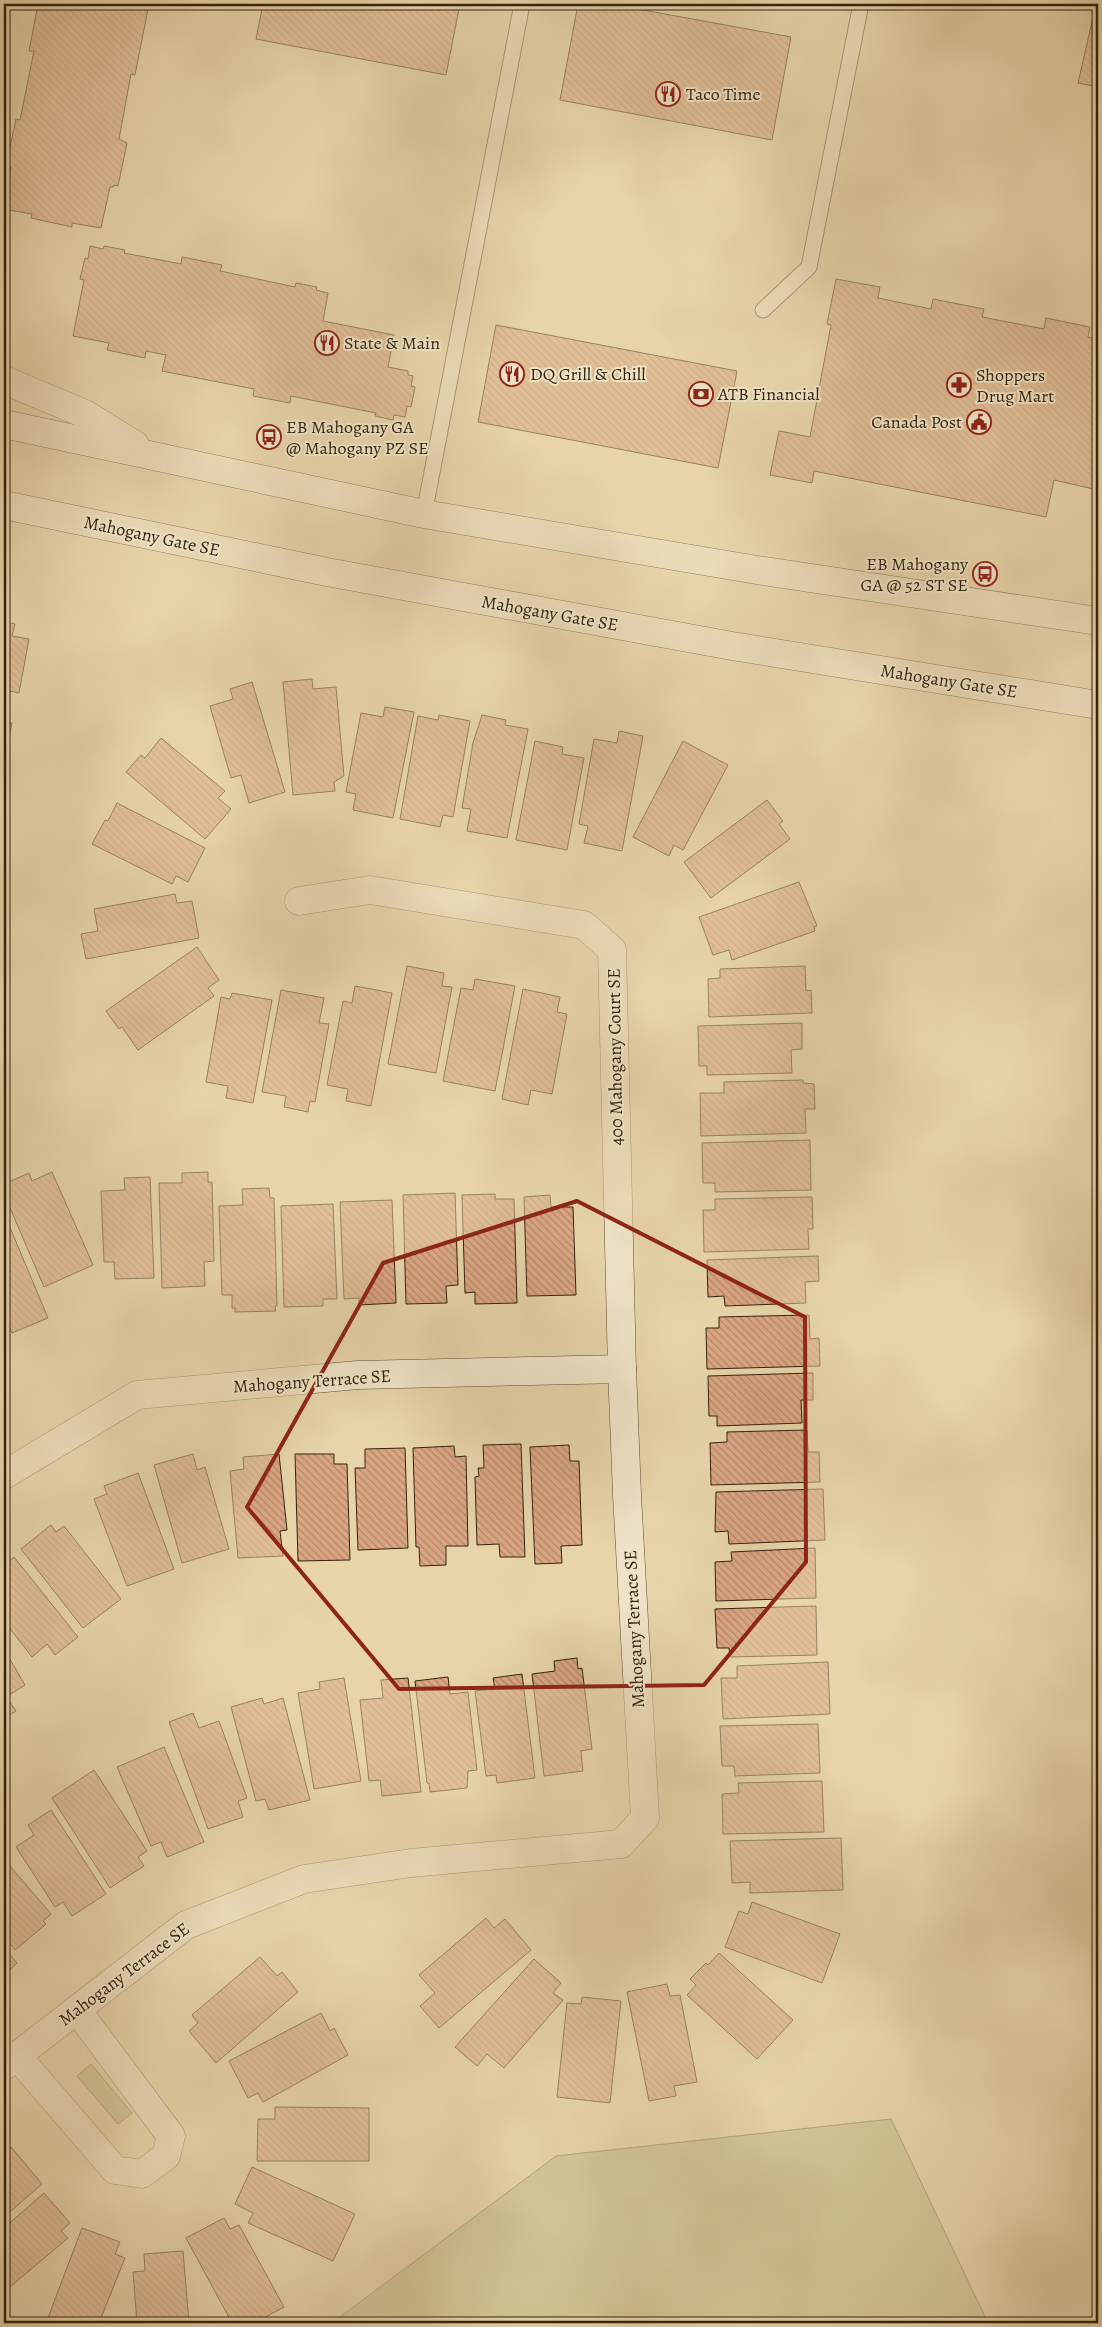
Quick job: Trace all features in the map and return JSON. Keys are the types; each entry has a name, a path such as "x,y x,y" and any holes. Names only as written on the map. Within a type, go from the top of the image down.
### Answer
{"street":[{"path":"4,380 85,414 151,456"},
{"path":"4,424 424,514 757,570 1098,621"},
{"name":"Mahogany Gate SE","path":"4,505 327,572 732,646 1098,705"},
{"name":"400 Mahogany Court SE","path":"299,901 370,890 584,925 612,950 622,1369"},
{"name":"Mahogany Terrace SE","path":"4,1475 137,1395 358,1375 622,1369 645,1818 621,1844 411,1863 304,1879 186,1925 10,2061"},
{"path":"10,2061 115,2170 142,2174 166,2156 170,2136 77,2010"}],"lane":[{"path":"424,514 522,4"},
{"path":"763,310 809,267 861,4"}],"highlighted area":[{"path":"577,1201 805,1317 806,1562 704,1685 399,1689 247,1507 383,1263"}],"shaded area":[{"path":"91,2064 132,2113 118,2124 77,2076"},
{"path":"891,2119 988,2323 332,2323 556,2156"}],"building":[{"path":"38,4 149,4 135,75 131,74 119,139 127,143 118,186 110,187 101,228 72,223 72,227 31,218 32,214 4,209 11,167 6,166 16,119 20,120 34,51 29,51"},
{"path":"263,4 460,4 446,75 256,39"},
{"path":"578,4 610,4 791,37 772,140 560,100"},
{"path":"1096,4 1098,4 1098,87 1078,83"},
{"path":"90,246 103,249 104,246 125,250 124,253 181,264 182,257 222,265 220,271 295,287 296,283 317,287 316,290 328,293 323,321 394,335 388,367 408,371 408,375 413,376 411,386 415,387 411,407 407,406 405,417 394,415 393,420 375,416 376,413 291,396 290,403 253,396 254,389 162,371 166,355 146,351 145,358 107,350 109,343 73,336 84,280 80,279 85,258 88,259"},
{"name":"Shoppers Drug Mart","path":"836,279 880,287 878,298 931,309 933,299 984,309 982,317 1044,329 1046,318 1090,327 1088,337 1097,339 1098,332 1098,490 1054,480 1046,517 814,471 812,483 770,475 779,431 810,437 831,325 827,324"},
{"path":"496,325 737,371 718,468 478,422"},
{"path":"4,622 15,624 12,636 29,639 19,693 10,691 8,702 4,702"},
{"path":"312,679 313,689 336,687 344,776 334,782 335,791 293,795 283,682"},
{"path":"252,682 285,792 249,803 241,775 231,778 210,706 233,699 230,689"},
{"path":"385,707 414,712 393,818 353,810 356,794 346,792 361,713 383,717"},
{"path":"439,715 470,721 453,817 443,815 440,827 400,819 418,716 438,720"},
{"path":"482,715 506,720 505,725 528,729 507,838 467,831 471,809 462,808 473,743"},
{"path":"4,721 12,723 4,762"},
{"path":"619,731 643,736 622,851 584,843 588,826 579,824 594,739 617,743"},
{"path":"161,738 225,791 218,798 231,809 205,839 126,772 141,755 145,758"},
{"path":"535,741 563,747 562,754 584,758 567,850 516,840"},
{"path":"683,741 728,765 683,850 674,845 669,856 633,837"},
{"path":"767,800 783,821 779,824 790,839 711,898 684,862"},
{"path":"117,803 205,848 188,882 176,876 172,884 92,844 105,820 108,821"},
{"path":"799,882 817,926 814,927 815,931 732,960 729,950 713,955 699,917"},
{"path":"175,894 177,903 192,901 199,938 86,959 81,934 98,931 94,909"},
{"path":"197,947 219,980 208,988 214,996 138,1050 122,1027 119,1029 106,1011"},
{"path":"407,966 444,973 442,986 452,987 436,1073 388,1064"},
{"path":"805,966 806,991 811,990 812,1013 709,1017 708,979 720,978 720,969"},
{"path":"475,979 515,986 495,1091 443,1081 461,988 473,990"},
{"path":"355,986 392,993 371,1106 346,1101 348,1089 327,1085 343,1001 352,1003"},
{"path":"523,989 560,997 557,1012 567,1014 552,1094 531,1090 528,1105 502,1099"},
{"path":"281,990 324,998 319,1023 329,1024 315,1102 310,1101 308,1112 284,1107 286,1096 262,1092"},
{"path":"232,993 272,1000 253,1103 226,1098 228,1086 206,1082 221,997 230,999"},
{"path":"802,1023 802,1049 791,1050 792,1073 707,1075 707,1066 699,1066 698,1026"},
{"path":"803,1080 803,1083 814,1084 815,1109 805,1109 806,1133 701,1136 700,1093 724,1093 724,1082"},
{"path":"810,1140 811,1190 715,1192 715,1183 703,1183 702,1143"},
{"path":"52,1172 93,1265 44,1287 4,1194 4,1184 29,1173 32,1181"},
{"path":"208,1172 208,1182 212,1182 214,1261 204,1262 205,1286 162,1288 159,1183 182,1183 182,1173"},
{"path":"150,1177 154,1278 115,1279 114,1262 104,1262 101,1191 125,1190 124,1178"},
{"path":"269,1188 270,1198 274,1198 276,1311 235,1312 235,1308 232,1308 232,1295 222,1295 219,1206 243,1205 242,1189"},
{"path":"455,1193 458,1285 446,1286 447,1303 406,1304 403,1195"},
{"path":"495,1194 495,1199 514,1199 517,1303 475,1304 475,1292 465,1293 462,1195"},
{"path":"550,1195 551,1207 573,1207 576,1295 527,1296 524,1197"},
{"path":"812,1197 813,1229 808,1229 809,1249 704,1252 703,1210 715,1210 715,1199"},
{"path":"392,1200 396,1303 359,1305 359,1298 344,1299 340,1202"},
{"path":"333,1204 337,1299 323,1299 323,1306 284,1307 281,1206"},
{"path":"6,1218 48,1318 12,1333 4,1315 4,1219"},
{"path":"818,1256 819,1281 805,1282 806,1303 725,1306 724,1296 708,1297 707,1260"},
{"path":"809,1315 810,1339 819,1338 820,1366 707,1369 706,1328 719,1328 719,1317"},
{"path":"813,1373 813,1400 801,1400 802,1423 717,1426 717,1416 709,1416 708,1376"},
{"path":"807,1430 808,1452 819,1452 820,1482 711,1485 710,1443 727,1442 727,1432"},
{"path":"521,1444 525,1557 500,1557 499,1544 477,1545 475,1477 479,1476 478,1468 484,1468 483,1445"},
{"path":"569,1445 570,1461 579,1461 582,1545 561,1546 562,1563 535,1564 530,1447"},
{"path":"454,1446 455,1457 466,1456 468,1546 446,1546 446,1565 420,1566 419,1547 416,1547 413,1448"},
{"path":"405,1448 408,1548 358,1550 355,1468 365,1468 365,1449"},
{"path":"193,1454 197,1470 205,1467 229,1549 182,1563 154,1465"},
{"path":"279,1454 287,1530 280,1531 283,1556 238,1558 230,1471 244,1469 243,1457"},
{"path":"295,1454 334,1454 334,1464 347,1464 350,1560 298,1561"},
{"path":"138,1473 174,1569 127,1586 94,1499 107,1494 104,1486"},
{"path":"823,1489 825,1540 729,1544 728,1531 715,1532 716,1492"},
{"path":"51,1525 56,1532 64,1526 121,1599 83,1628 21,1549"},
{"path":"815,1548 816,1598 716,1601 715,1562 732,1561 731,1552"},
{"path":"14,1557 78,1637 55,1655 47,1644 32,1657 4,1621 4,1566"},
{"path":"816,1606 817,1655 730,1657 729,1648 717,1648 715,1609"},
{"path":"4,1649 25,1685 6,1697 16,1711 4,1718"},
{"path":"577,1658 578,1669 582,1668 592,1749 581,1751 583,1771 544,1776 532,1674 555,1671 554,1661"},
{"path":"828,1662 830,1714 723,1719 721,1678 737,1678 737,1666"},
{"path":"522,1674 535,1778 497,1783 496,1775 486,1776 475,1691 495,1689 493,1678"},
{"path":"448,1677 450,1694 468,1692 477,1770 468,1771 467,1788 430,1792 429,1783 427,1783 415,1681"},
{"path":"344,1678 361,1781 314,1789 298,1693 320,1689 319,1682"},
{"path":"408,1678 421,1792 382,1796 380,1780 369,1781 360,1700 383,1698 381,1680"},
{"path":"262,1698 264,1704 283,1698 310,1800 269,1810 265,1799 256,1801 231,1707"},
{"path":"193,1713 199,1728 219,1721 247,1798 238,1801 243,1817 208,1829 169,1722"},
{"path":"818,1724 820,1773 735,1776 734,1766 722,1766 720,1726"},
{"path":"164,1747 204,1842 167,1857 161,1842 151,1846 117,1767"},
{"path":"94,1770 147,1851 138,1857 144,1866 110,1888 52,1798"},
{"path":"822,1781 824,1832 723,1834 722,1794 739,1793 738,1783"},
{"path":"51,1810 106,1894 72,1916 63,1902 55,1907 16,1847 34,1835 28,1825"},
{"path":"841,1838 843,1890 750,1893 750,1882 732,1883 730,1841"},
{"path":"4,1859 51,1914 43,1921 46,1924 15,1950 4,1936"},
{"path":"752,1902 840,1934 822,1983 725,1947 739,1911 748,1914"},
{"path":"486,1918 494,1928 505,1919 531,1950 439,2028 420,2006 435,1993 419,1975"},
{"path":"4,1948 17,1963 4,1975"},
{"path":"719,1953 793,2020 757,2059 687,1995 696,1985 690,1979 706,1963 708,1965"},
{"path":"260,1957 277,1976 282,1972 298,1992 216,2063 189,2031 198,2023 192,2015"},
{"path":"534,1959 561,1983 553,1993 563,2000 504,2068 487,2054 477,2066 455,2047"},
{"path":"667,1984 670,1996 680,1995 697,2082 674,2086 676,2096 649,2101 627,1992"},
{"path":"582,1997 621,2001 610,2103 557,2097 567,2003 581,2004"},
{"path":"321,2013 330,2031 334,2028 348,2055 263,2102 258,2093 248,2098 229,2061"},
{"path":"275,2107 369,2108 369,2161 257,2161 258,2119 275,2119"},
{"path":"11,2147 42,2184 4,2217 4,2153"},
{"path":"252,2167 355,2214 333,2261 248,2223 253,2213 235,2204"},
{"path":"44,2193 70,2223 61,2231 68,2238 4,2292 4,2228"},
{"path":"224,2218 230,2229 239,2225 284,2307 260,2320 262,2322 260,2323 232,2323 186,2238"},
{"path":"82,2228 120,2242 115,2254 125,2258 99,2323 46,2323"},
{"path":"183,2251 189,2323 137,2323 133,2272 145,2271 144,2254"}],"place":[{"name":"Taco Time","path":"668,94"},
{"name":"State & Main","path":"327,343"},
{"name":"DQ Grill & Chill","path":"512,374"},
{"name":"Shoppers Drug Mart","path":"959,385"},
{"name":"ATB Financial","path":"701,394"},
{"name":"Canada Post","path":"979,422"},
{"name":"EB Mahogany GA @ Mahogany PZ SE","path":"269,437"},
{"name":"EB Mahogany GA @ 52 ST SE","path":"985,574"}]}
